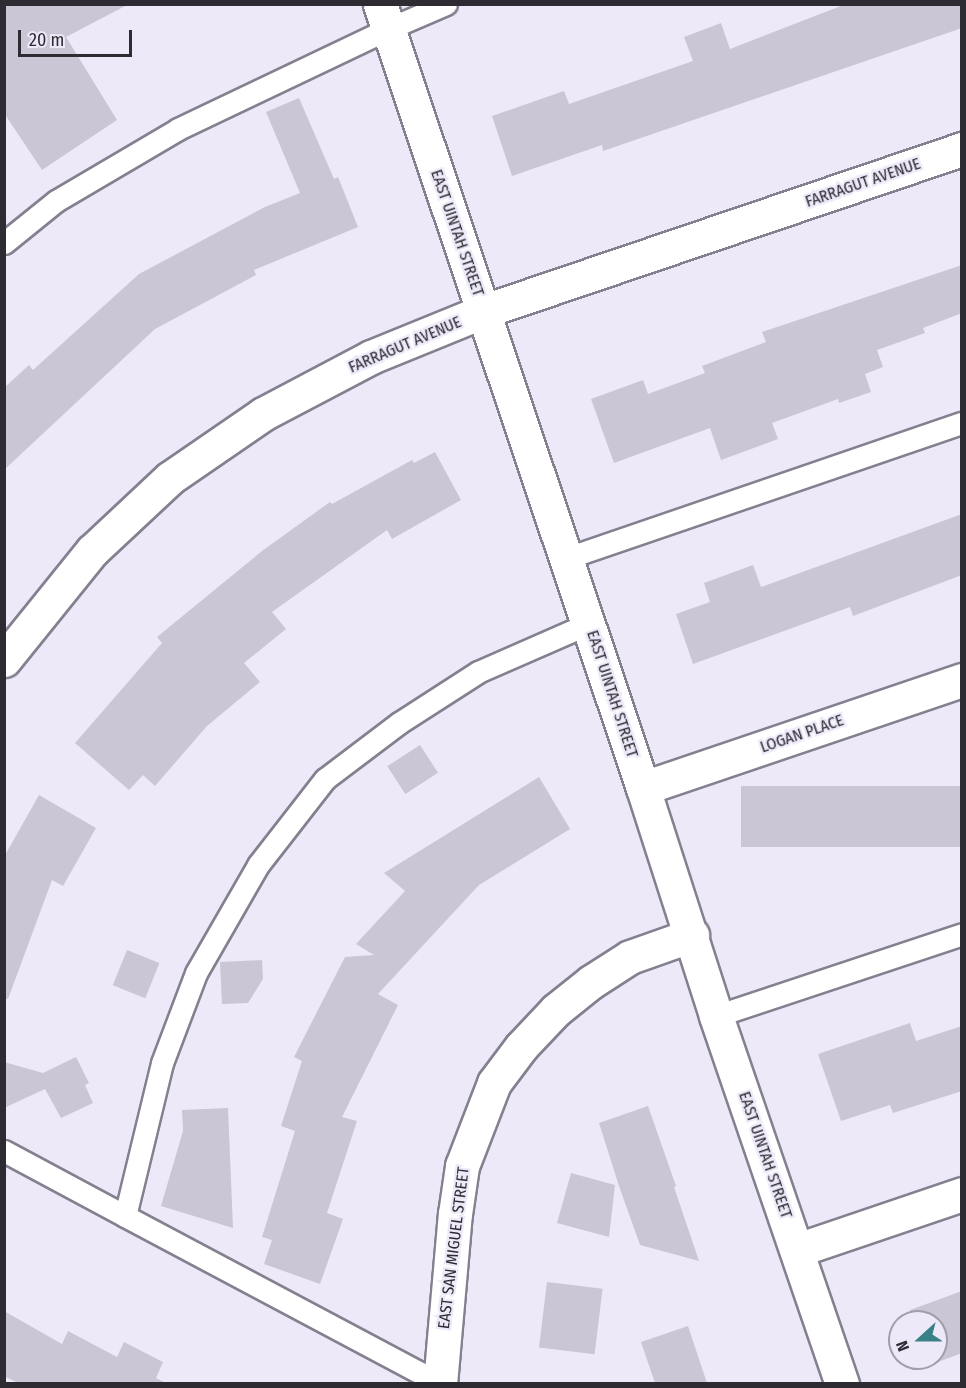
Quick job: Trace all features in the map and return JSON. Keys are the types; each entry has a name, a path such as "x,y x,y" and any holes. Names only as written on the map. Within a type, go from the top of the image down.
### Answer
{"street":[{"name":"EAST UINTAH STREET","path":"384,16 567,558 692,935 716,1016 842,1383"},
{"name":"FARRAGUT AVENUE","path":"4,660 92,551 170,478 263,414 371,357 484,311 962,149"},
{"name":"LOGAN PLACE","path":"643,788 962,680"},
{"name":"EAST SAN MIGUEL STREET","path":"440,1383 455,1214 462,1166 494,1083 521,1047 556,1010 591,982 630,957 692,935"},
{"path":"798,1250 962,1194"}],"lane":[{"path":"4,243 56,201 178,129 384,16 446,4"},
{"path":"567,558 962,423"},
{"path":"125,1216 162,1063 196,974 258,864 324,779 399,723 478,672 588,624"},
{"path":"716,1016 962,934"},
{"path":"4,1151 440,1383"}],"building":[{"path":"4,4 129,4 66,37 117,120 42,170 4,113"},
{"path":"846,4 962,4 962,28 603,151 602,145 512,176 492,116 564,91 569,104 693,61 684,37 721,23 730,49"},
{"path":"299,98 334,179 338,177 358,227 254,270 256,275 155,329 4,470 4,388 29,365 33,370 139,274 265,207 300,193 266,112"},
{"path":"962,265 962,313 923,328 925,333 877,350 883,367 865,374 871,392 839,403 838,399 772,423 778,439 721,460 710,428 614,463 591,399 643,380 648,394 705,373 702,366 766,342 762,332"},
{"path":"435,452 461,500 392,539 387,530 272,612 286,629 244,663 260,682 207,726 155,786 143,775 129,790 75,743 162,643 157,637 262,551 330,502 332,504 412,460 414,463"},
{"path":"962,514 962,575 853,616 850,607 693,664 676,614 710,602 704,583 753,565 761,587"},
{"path":"420,745 438,773 405,794 387,766"},
{"path":"539,777 570,829 479,885 378,994 398,1005 342,1117 357,1121 327,1213 343,1219 320,1284 264,1264 272,1240 262,1237 295,1131 281,1126 302,1061 294,1057 345,957 374,955 356,944 405,891 384,873"},
{"path":"741,786 962,786 962,847 741,847"},
{"path":"39,795 96,828 63,886 52,880 8,999 4,998 4,857"},
{"path":"127,950 159,963 145,998 113,985"},
{"path":"262,960 263,979 248,1003 222,1004 220,962"},
{"path":"910,1023 916,1041 962,1026 962,1091 893,1113 890,1105 841,1121 818,1054"},
{"path":"76,1057 89,1083 85,1085 93,1103 61,1118 45,1089 4,1108 4,1062 43,1073"},
{"path":"648,1106 699,1261 640,1245 619,1186 599,1123"},
{"path":"228,1108 233,1228 161,1206 183,1131 182,1110"},
{"path":"571,1173 615,1185 609,1237 557,1223"},
{"path":"547,1282 603,1289 595,1354 539,1348"},
{"path":"962,1291 962,1353 948,1358 948,1310 910,1310"},
{"path":"4,1311 62,1344 68,1331 117,1357 124,1342 163,1362 156,1378 166,1383 18,1383 4,1376"},
{"path":"688,1326 707,1383 655,1383 641,1342"}]}
